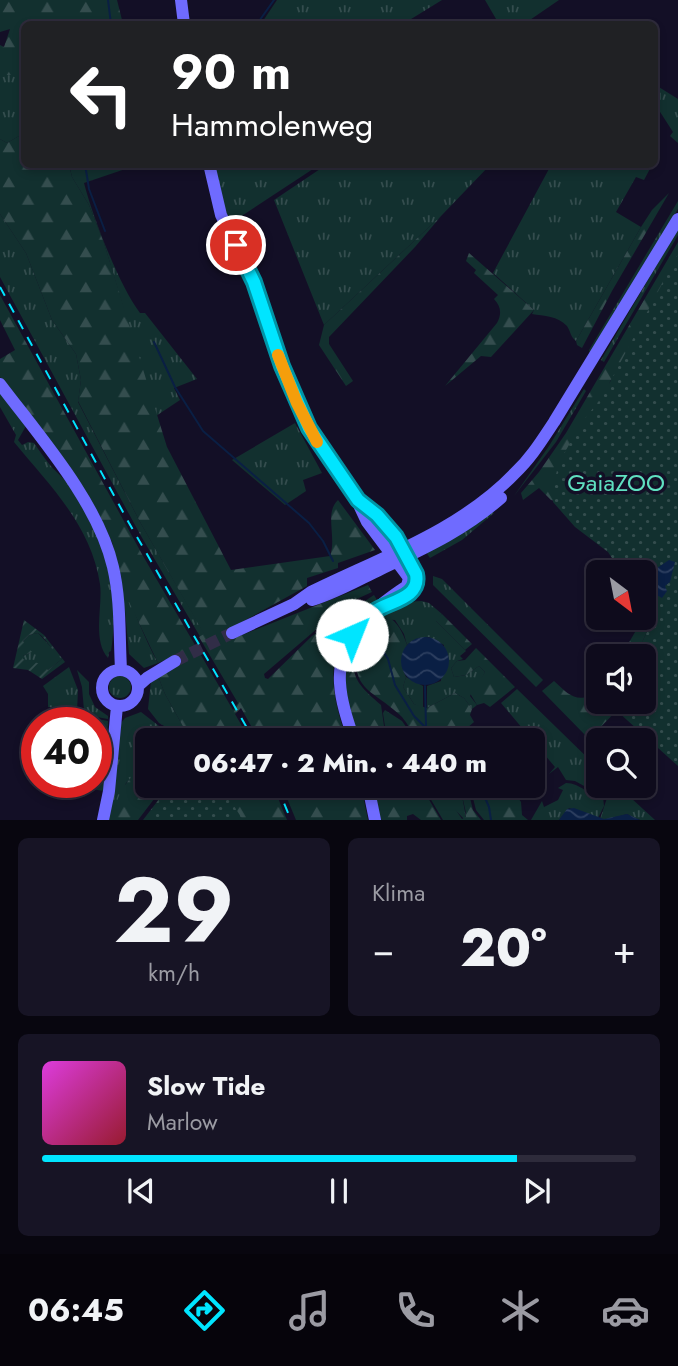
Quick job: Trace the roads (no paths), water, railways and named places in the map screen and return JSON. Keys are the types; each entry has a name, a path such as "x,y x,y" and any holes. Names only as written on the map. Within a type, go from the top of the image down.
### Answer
{"main road":[{"path":"181,0 184,21"},
{"path":"210,168 221,215 254,282 297,403 316,440 358,500 367,522 415,571 418,580 415,589 394,603 378,609"},
{"path":"232,633 294,604 334,592 400,555 468,524 506,493 528,470 560,426 678,219"},
{"path":"0,384 68,477 97,524 110,559 131,677 132,701 117,706"},
{"path":"351,728 341,692 340,666 352,635 363,621 408,586 408,577 400,555"},
{"path":"117,706 104,698 102,683 111,671 131,677 175,661"},
{"path":"103,820 109,790 117,706"},
{"path":"370,798 375,820"}],"water":[{"path":"669,560 675,562 670,582 665,586 667,591 662,598 656,595 657,568"},
{"path":"425,637 442,644 449,661 442,678 425,685 408,678 401,661 408,644"},
{"path":"574,808 604,819 627,814 640,820 559,820 567,809"}],"waterway":[{"path":"108,0 111,21"},
{"path":"259,21 274,0"},
{"path":"86,168 89,189 105,231"},
{"path":"154,342 175,387 203,431 309,523 323,541 333,561"},
{"path":"372,633 388,659 395,685 414,716 427,728"},
{"path":"425,686 426,726"},
{"path":"485,798 491,820"}],"tunnel":[{"path":"175,661 232,633"}],"railway":[{"path":"0,287 129,523 247,728"},
{"path":"282,798 291,820"}],"park label":[{"name":"GaiaZOO","path":"616,483"}]}
